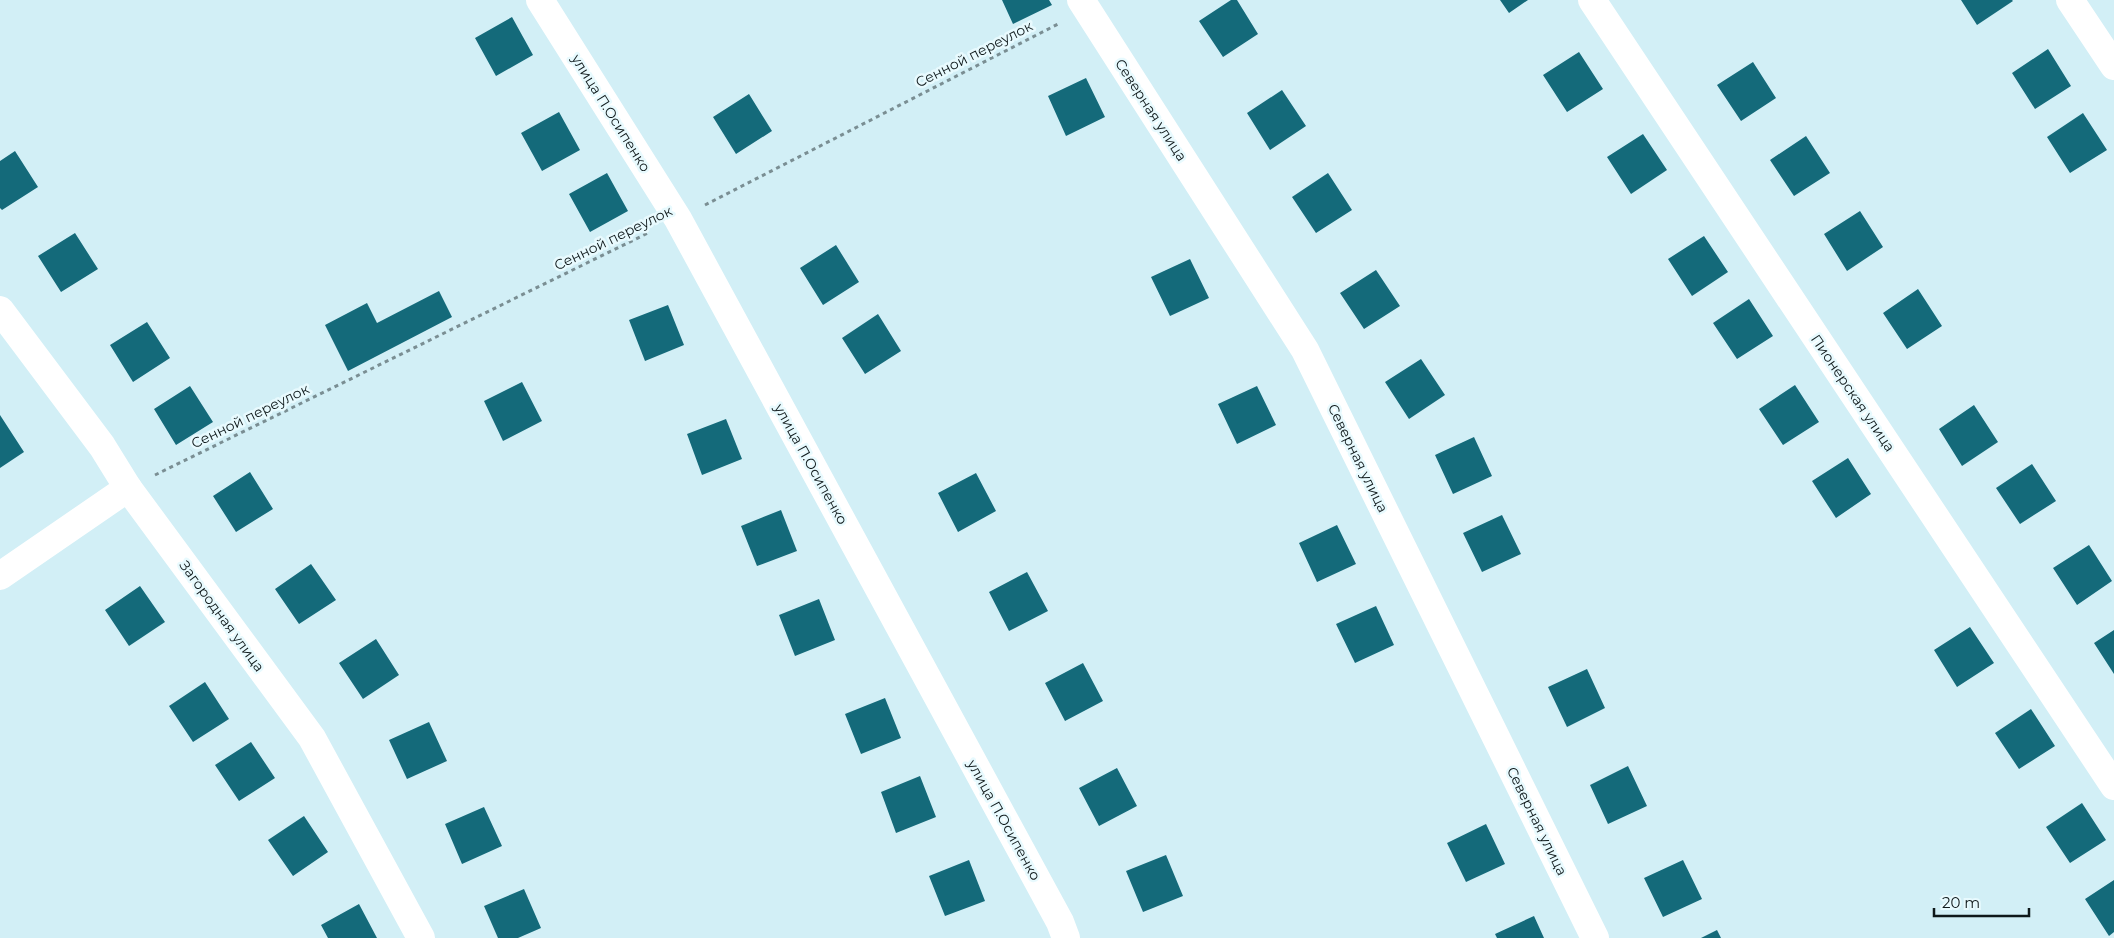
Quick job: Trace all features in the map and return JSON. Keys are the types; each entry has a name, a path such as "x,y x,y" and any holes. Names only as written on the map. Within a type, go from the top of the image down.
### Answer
{"street":[{"name":"улица П.Осипенко","path":"540,0 678,219 1060,922 1066,938"},
{"name":"Пионерская улица","path":"1592,0 2114,786"},
{"path":"2070,0 2114,66"},
{"name":"Северная улица","path":"1084,5 1305,350 1595,938"},
{"name":"Загородная улица","path":"0,310 102,446 128,488 312,738 421,938"},
{"path":"0,576 128,488"}],"path":[{"name":"Сенной переулок","path":"128,488 678,219 1084,5"}],"building":[{"path":"1002,0 1049,0 1052,5 1013,24"},
{"path":"1231,0 1237,0 1258,34 1223,57 1199,21"},
{"path":"1500,0 1528,0 1509,13"},
{"path":"1961,0 2012,0 2013,1 1977,25"},
{"path":"512,17 533,55 496,76 475,38"},
{"path":"2048,49 2071,86 2035,109 2012,73"},
{"path":"1579,52 1603,89 1567,112 1543,75"},
{"path":"1753,62 1776,98 1741,121 1717,85"},
{"path":"1086,78 1105,117 1066,136 1048,96"},
{"path":"1282,90 1306,126 1270,150 1247,113"},
{"path":"749,94 772,131 736,154 713,117"},
{"path":"559,112 580,150 542,171 521,133"},
{"path":"2083,113 2107,150 2070,173 2047,137"},
{"path":"1643,134 1667,170 1631,194 1607,157"},
{"path":"1806,136 1830,173 1794,196 1770,160"},
{"path":"15,151 38,187 2,210 0,208 0,161"},
{"path":"607,173 628,211 590,232 569,194"},
{"path":"1328,173 1352,210 1316,233 1292,197"},
{"path":"1860,211 1883,247 1847,271 1824,234"},
{"path":"75,233 98,269 61,292 38,256"},
{"path":"1704,236 1728,272 1692,296 1668,259"},
{"path":"836,245 859,282 823,305 800,268"},
{"path":"1190,259 1209,298 1170,316 1151,277"},
{"path":"1376,270 1400,306 1364,329 1340,293"},
{"path":"1918,289 1942,326 1907,349 1883,313"},
{"path":"439,291 452,317 348,371 325,325 367,303 377,323"},
{"path":"1749,299 1773,336 1737,359 1713,323"},
{"path":"668,305 684,345 645,361 629,320"},
{"path":"878,314 901,351 865,374 842,338"},
{"path":"147,322 170,358 133,382 110,345"},
{"path":"1421,359 1445,395 1409,419 1385,382"},
{"path":"522,382 542,421 503,441 484,401"},
{"path":"1795,385 1819,422 1783,445 1759,409"},
{"path":"190,386 213,422 176,445 154,409"},
{"path":"1257,386 1276,425 1237,444 1218,404"},
{"path":"1974,405 1998,442 1962,466 1939,429"},
{"path":"0,415 24,452 0,468"},
{"path":"726,419 742,459 702,475 687,434"},
{"path":"1474,437 1492,476 1453,494 1435,455"},
{"path":"1848,458 1871,494 1836,518 1812,481"},
{"path":"2032,464 2056,501 2020,524 1996,488"},
{"path":"250,472 273,509 236,532 213,496"},
{"path":"976,473 996,511 958,532 938,493"},
{"path":"781,510 797,551 757,566 741,526"},
{"path":"1502,515 1521,554 1482,572 1463,533"},
{"path":"1337,525 1356,564 1317,582 1299,543"},
{"path":"2089,545 2112,581 2077,605 2053,568"},
{"path":"311,564 336,600 299,624 275,589"},
{"path":"1027,572 1048,611 1009,631 989,592"},
{"path":"140,586 165,622 129,646 105,610"},
{"path":"819,599 835,640 795,656 779,615"},
{"path":"1376,606 1394,645 1355,663 1336,624"},
{"path":"1970,627 1994,663 1957,687 1934,650"},
{"path":"2114,630 2114,674 2094,643"},
{"path":"376,639 399,675 363,699 339,663"},
{"path":"1083,663 1103,701 1065,721 1045,683"},
{"path":"1587,669 1605,708 1567,727 1548,687"},
{"path":"205,682 229,719 193,742 169,706"},
{"path":"885,698 901,738 861,754 845,714"},
{"path":"2031,709 2055,746 2019,769 1995,733"},
{"path":"429,722 447,761 407,779 389,740"},
{"path":"251,742 275,778 239,801 215,765"},
{"path":"1628,766 1647,806 1608,824 1590,785"},
{"path":"1117,768 1137,806 1099,826 1079,788"},
{"path":"920,776 936,817 896,833 881,792"},
{"path":"2082,803 2106,840 2070,863 2046,827"},
{"path":"484,807 502,846 462,864 445,824"},
{"path":"304,816 328,852 293,876 268,840"},
{"path":"1486,824 1505,864 1466,882 1447,843"},
{"path":"1166,855 1183,896 1143,912 1126,871"},
{"path":"969,860 985,901 945,916 929,876"},
{"path":"1683,860 1702,899 1663,917 1644,878"},
{"path":"2114,880 2114,932 2109,936 2085,899"},
{"path":"524,889 541,928 518,938 498,938 484,906"},
{"path":"359,904 377,938 328,938 321,925"},
{"path":"1534,916 1544,938 1497,938 1495,934"},
{"path":"1717,930 1721,938 1701,938"}]}
